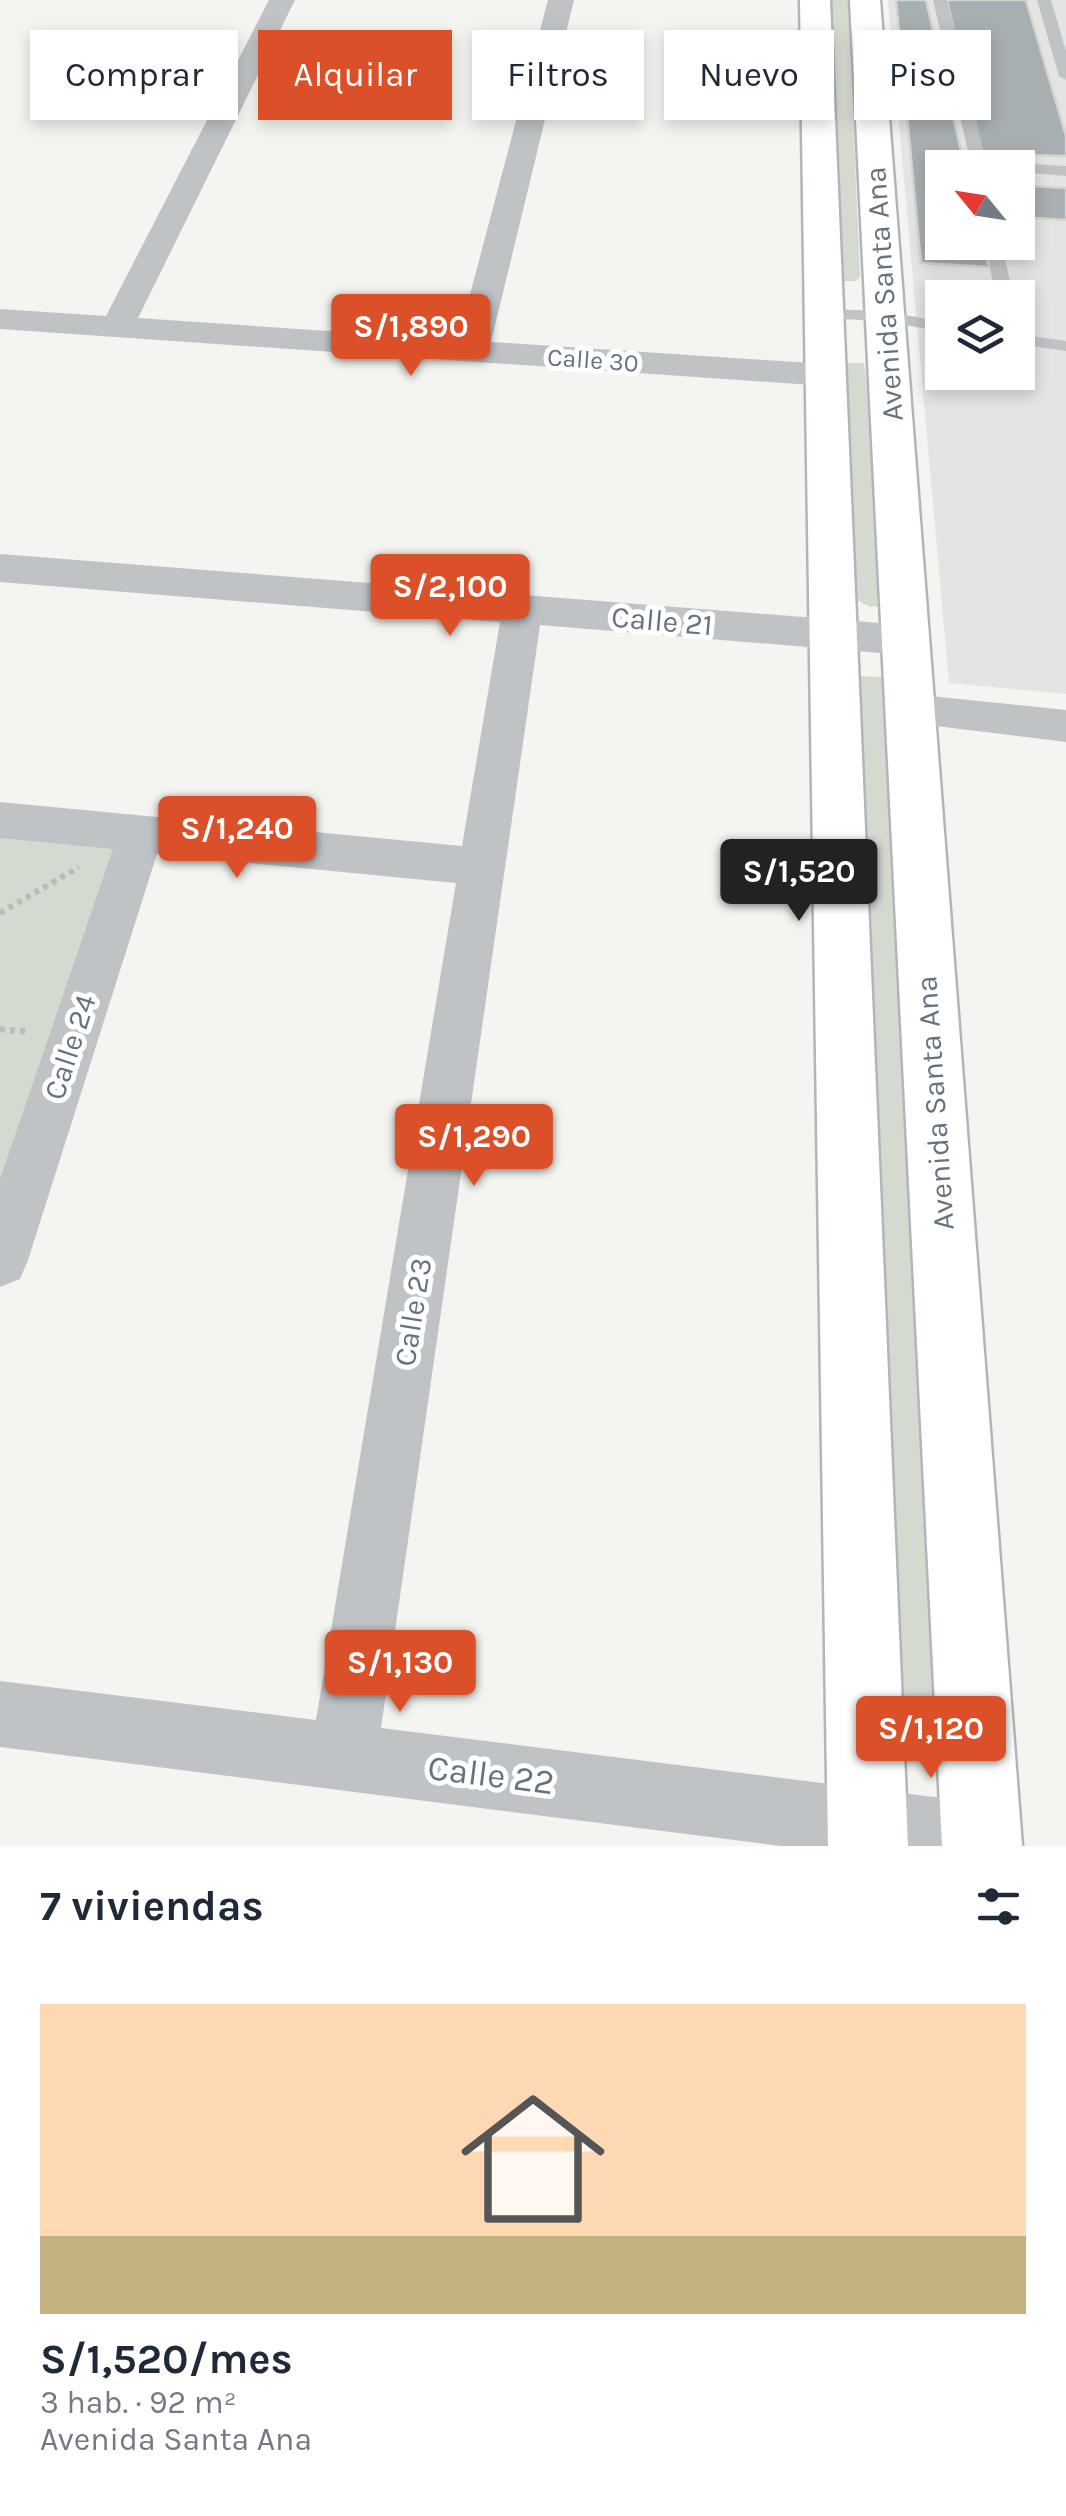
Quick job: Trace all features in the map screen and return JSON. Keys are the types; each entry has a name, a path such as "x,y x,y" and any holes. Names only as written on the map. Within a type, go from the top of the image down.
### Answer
{"street":[{"path":"117,327 282,0"},
{"path":"472,352 561,0"},
{"name":"Avenida Santa Ana","path":"815,0 868,1834"},
{"name":"Avenida Santa Ana","path":"865,0 982,1842"},
{"name":"Calle 30","path":"0,319 826,375"},
{"name":"Calle 21","path":"0,568 906,640"},
{"name":"Calle 23","path":"343,1756 522,610"},
{"path":"910,710 1066,726"},
{"path":"0,820 482,867"},
{"name":"Calle 24","path":"0,1260 141,834"},
{"name":"Calle 22","path":"0,1714 343,1756 868,1834 982,1842"}],"lane":[{"path":"940,0 976,150"},
{"path":"1044,0 1066,76"},
{"path":"1035,169 1066,171"},
{"path":"824,314 885,316 925,324"},
{"path":"1035,342 1066,346"}],"path":[{"path":"0,913 95,858"}],"shaded area":[{"path":"828,0 848,0 860,277 856,281 844,281 836,274 832,120 834,30 829,30"},
{"path":"888,0 1066,0 1066,694 949,683 899,120 991,120 991,30 891,30"},
{"path":"844,363 863,363 865,368 884,601 880,606 870,607 855,599"},
{"path":"858,676 889,677 950,1727 899,1723"},
{"path":"0,832 122,842 0,1189"}],"building":[{"path":"896,0 926,0 933,30 899,30"},
{"path":"947,0 1026,0 1066,136 1066,156 1035,155 1035,150 980,150 973,120 991,120 991,30 954,30"},
{"path":"907,120 954,120 961,150 925,150 925,260 987,260 989,267 921,263"},
{"path":"1035,186 1066,188 1066,220 1035,218"}]}
